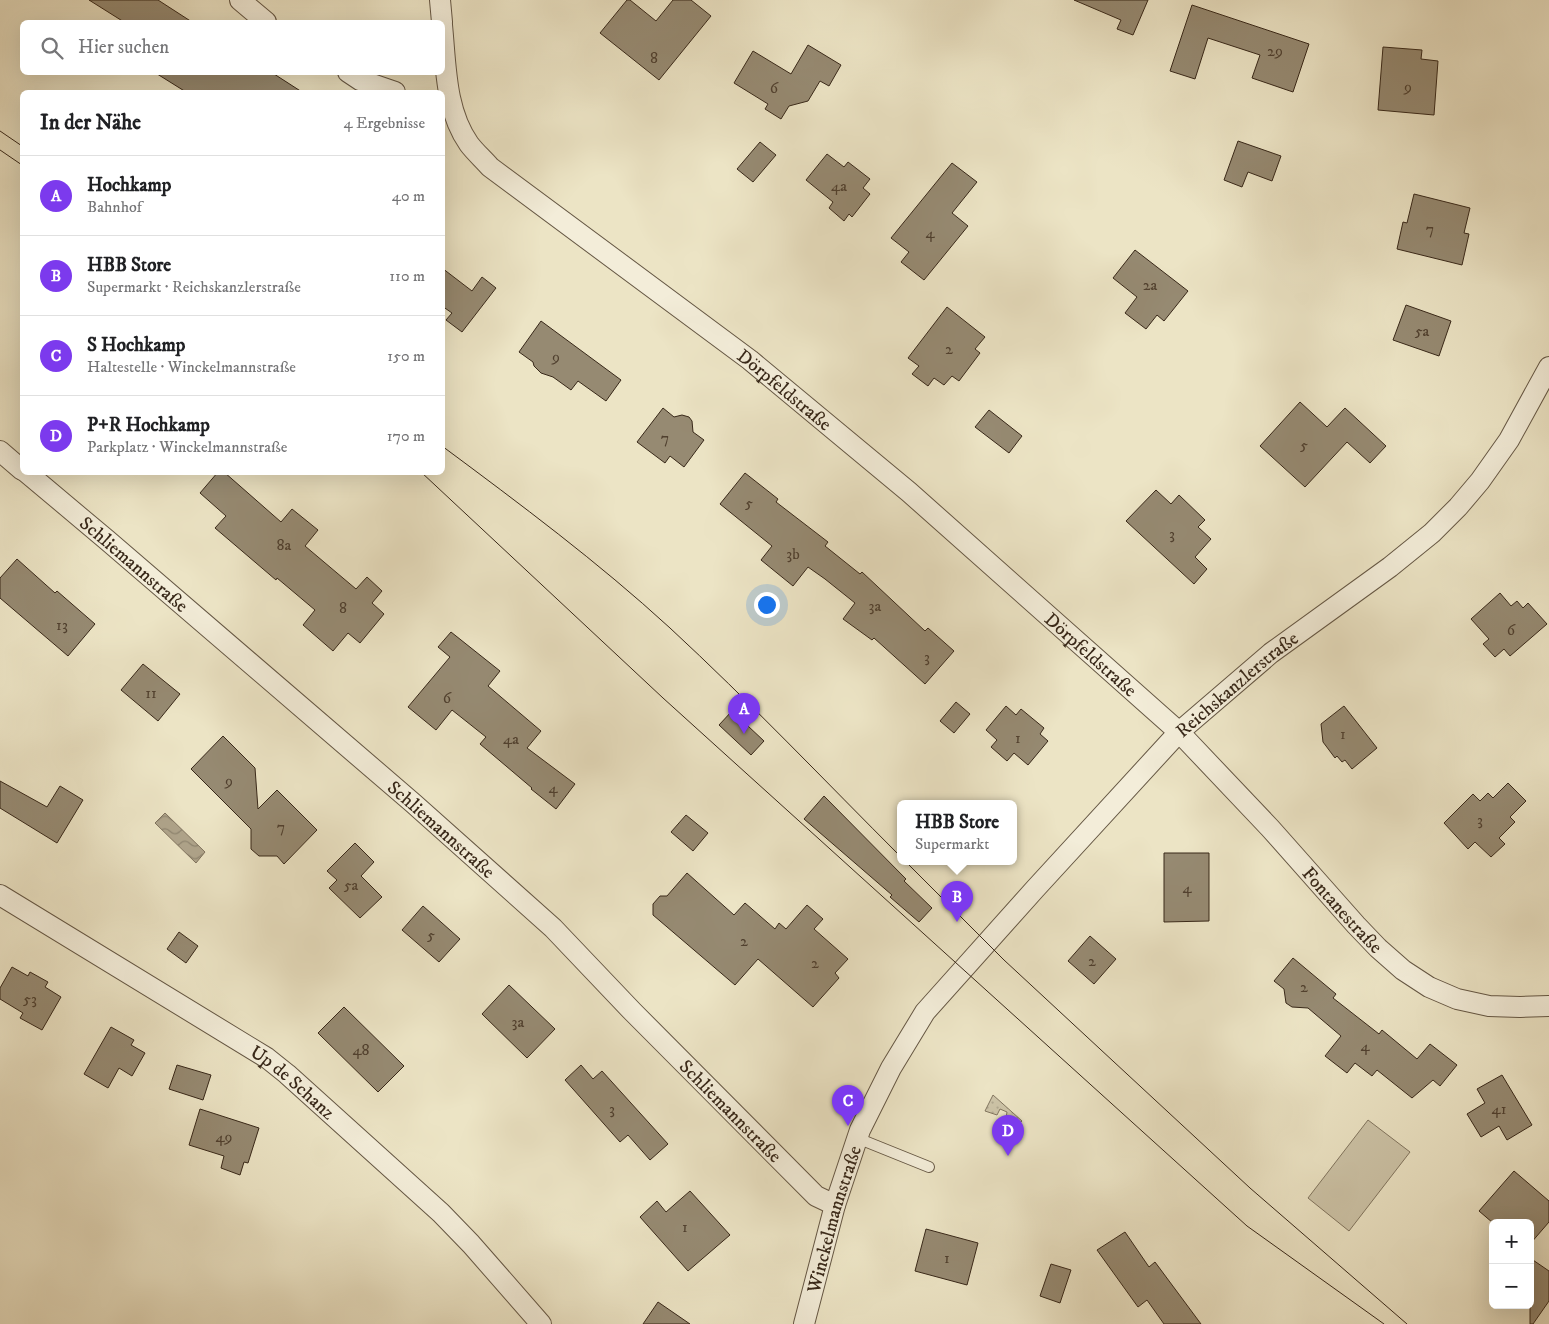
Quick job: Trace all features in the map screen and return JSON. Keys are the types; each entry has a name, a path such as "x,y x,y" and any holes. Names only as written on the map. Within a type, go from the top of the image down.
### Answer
{"street":[{"path":"240,0 264,20"},
{"name":"Dörpfeldstraße","path":"440,0 442,20"},
{"path":"352,75 360,80 389,90"},
{"name":"Dörpfeldstraße","path":"445,75 446,94 457,123 470,145 490,167 766,372 909,492 1179,732"},
{"name":"Reichskanzlerstraße","path":"925,1012 1029,895 1179,732 1271,653 1390,567 1432,533 1458,507 1480,481 1509,440 1549,367"},
{"path":"0,451 20,468"},
{"name":"Schliemannstraße","path":"30,475 406,797 553,928 632,1011 816,1196 835,1205"},
{"name":"Fontanestraße","path":"1179,732 1270,828 1356,926 1403,970 1429,987 1457,998 1489,1006 1549,1006"},
{"name":"Up de Schanz","path":"0,895 267,1058 441,1213 471,1244 541,1324"},
{"name":"Winckelmannstraße","path":"804,1324 835,1205 856,1138 890,1068 925,1012"}],"lane":[{"path":"856,1138 929,1167"}],"shaded area":[{"path":"993,1095 1022,1121 1006,1118 1007,1112 1000,1109 997,1115 985,1111"},
{"path":"1368,1120 1410,1152 1349,1231 1308,1198"}],"water":[{"path":"165,813 205,852 196,863 155,823"}],"building":[{"path":"89,0 158,0 189,20 121,20"},
{"path":"627,0 630,0 656,21 673,0 691,0 711,16 659,80 600,33"},
{"path":"1074,0 1148,0 1133,35 1117,29 1121,20"},
{"path":"1192,5 1309,44 1293,92 1252,78 1260,55 1208,38 1195,79 1170,71"},
{"path":"808,45 841,65 829,86 820,81 808,101 789,106 781,119 765,109 768,104 734,83 753,51 791,74"},
{"path":"1383,47 1422,50 1421,59 1438,61 1434,115 1378,110"},
{"path":"159,75 276,75 299,90 183,90"},
{"path":"1238,141 1281,156 1272,181 1248,172 1242,187 1224,180"},
{"path":"760,142 776,155 753,182 737,169"},
{"path":"827,154 844,167 848,162 870,179 863,188 870,194 852,217 849,214 844,221 829,208 833,202 806,180"},
{"path":"952,163 977,182 952,213 968,226 924,280 901,262 909,252 891,238"},
{"path":"1414,194 1470,208 1464,233 1469,234 1462,265 1397,249 1403,222 1407,223"},
{"path":"1135,250 1188,291 1164,321 1157,315 1146,329 1125,313 1137,297 1113,278"},
{"path":"445,270 472,291 482,277 496,288 462,332 446,320 452,313 445,308"},
{"path":"1406,305 1451,321 1439,356 1393,340"},
{"path":"947,307 985,337 975,349 980,353 959,381 952,376 944,385 934,378 928,386 912,374 919,366 908,358"},
{"path":"541,321 621,380 606,401 578,381 571,390 553,377 541,373 534,366 533,362 519,352"},
{"path":"1300,402 1327,427 1345,408 1386,446 1370,463 1347,442 1305,487 1260,446"},
{"path":"663,408 674,417 682,415 689,417 692,421 693,432 704,440 684,467 670,456 665,463 637,442"},
{"path":"989,410 1022,436 1009,453 975,427"},
{"path":"745,473 778,499 776,502 828,542 825,546 860,574 862,572 925,631 928,628 954,651 925,684 874,638 872,640 843,619 855,603 825,579 808,567 793,586 761,560 772,546 720,504"},
{"path":"215,475 227,475 281,522 292,509 318,530 305,546 356,589 367,577 382,591 372,603 384,614 360,643 348,633 333,651 303,625 315,610 277,578 276,580 215,528 226,516 200,493"},
{"path":"1156,490 1171,504 1179,495 1205,520 1198,527 1211,539 1195,557 1207,569 1194,584 1126,521"},
{"path":"17,559 55,593 57,591 95,624 68,656 0,598 0,578"},
{"path":"1500,593 1511,606 1517,601 1523,608 1528,603 1547,624 1510,656 1504,649 1495,657 1483,644 1489,639 1471,619"},
{"path":"451,632 500,671 488,686 541,731 527,748 575,784 556,809 480,744 486,737 452,710 436,730 408,707 450,657 438,647"},
{"path":"143,664 180,694 158,721 121,690"},
{"path":"956,702 970,714 954,733 940,721"},
{"path":"1006,706 1016,715 1021,709 1044,728 1040,734 1048,741 1028,765 1014,753 1007,761 991,747 997,740 986,730"},
{"path":"1344,706 1377,748 1352,769 1345,760 1342,762 1337,756 1335,758 1323,742 1321,724"},
{"path":"732,711 764,741 751,755 719,725"},
{"path":"223,736 255,768 258,809 277,790 317,830 284,864 277,856 259,856 251,849 251,829 191,769"},
{"path":"0,781 47,807 60,786 83,800 57,843 0,808"},
{"path":"1508,783 1526,801 1510,817 1515,822 1499,838 1505,844 1491,857 1475,842 1468,849 1444,823 1473,794 1480,801 1488,793 1493,798"},
{"path":"824,796 932,908 919,922 890,897 892,895 804,819"},
{"path":"686,815 708,833 693,851 671,832"},
{"path":"355,843 374,862 361,876 382,897 360,918 329,888 337,880 327,871"},
{"path":"1164,853 1209,853 1209,921 1164,922"},
{"path":"687,873 734,915 745,903 775,929 779,923 786,929 807,905 823,919 814,929 848,959 835,973 839,978 813,1007 758,959 735,985 653,915 653,904 660,896 667,896"},
{"path":"423,906 460,939 439,962 402,930"},
{"path":"179,932 198,946 186,963 167,949"},
{"path":"1090,936 1116,959 1094,984 1068,961"},
{"path":"1293,958 1336,994 1333,998 1379,1034 1382,1030 1417,1059 1430,1044 1457,1065 1440,1086 1433,1080 1412,1098 1377,1070 1372,1076 1355,1063 1347,1073 1325,1056 1341,1036 1308,1008 1292,1007 1286,1003 1284,989 1274,981"},
{"path":"12,967 28,976 30,972 48,982 45,987 61,997 42,1030 20,1018 23,1013 0,999 0,988"},
{"path":"509,985 555,1029 527,1058 482,1014"},
{"path":"344,1007 404,1066 378,1092 318,1033"},
{"path":"111,1027 134,1040 131,1045 145,1053 132,1076 119,1068 108,1088 84,1074"},
{"path":"177,1065 211,1075 203,1100 169,1089"},
{"path":"581,1065 593,1079 602,1071 668,1144 650,1160 628,1135 620,1142 565,1080"},
{"path":"1502,1075 1532,1125 1507,1140 1499,1126 1481,1137 1467,1114 1485,1103 1477,1089"},
{"path":"200,1109 259,1128 248,1163 244,1162 240,1175 221,1168 224,1156 189,1145"},
{"path":"1514,1171 1549,1201 1549,1222 1534,1239 1534,1219 1489,1220 1479,1211"},
{"path":"690,1191 730,1235 688,1271 640,1217 657,1201 666,1212"},
{"path":"926,1229 978,1243 967,1285 915,1271"},
{"path":"1125,1232 1149,1267 1155,1262 1201,1324 1164,1324 1147,1300 1138,1307 1097,1250"},
{"path":"1534,1261 1549,1271 1549,1301 1533,1324 1530,1324 1530,1309 1534,1309"},
{"path":"1051,1264 1071,1270 1060,1303 1040,1296"},
{"path":"658,1302 690,1324 643,1324"}],"tram line":[{"path":"0,131 20,145"},
{"path":"0,150 20,164"},
{"path":"445,448 587,557 670,628 758,712 897,853"},
{"path":"424,475 663,698 1247,1226 1384,1324"},
{"path":"909,865 1004,960 1250,1188 1407,1324"}],"place":[{"name":"Hochkamp","path":"744,734"},
{"name":"HBB Store","path":"957,922"},
{"name":"S Hochkamp","path":"848,1126"},
{"name":"P+R Hochkamp","path":"1008,1156"}]}
